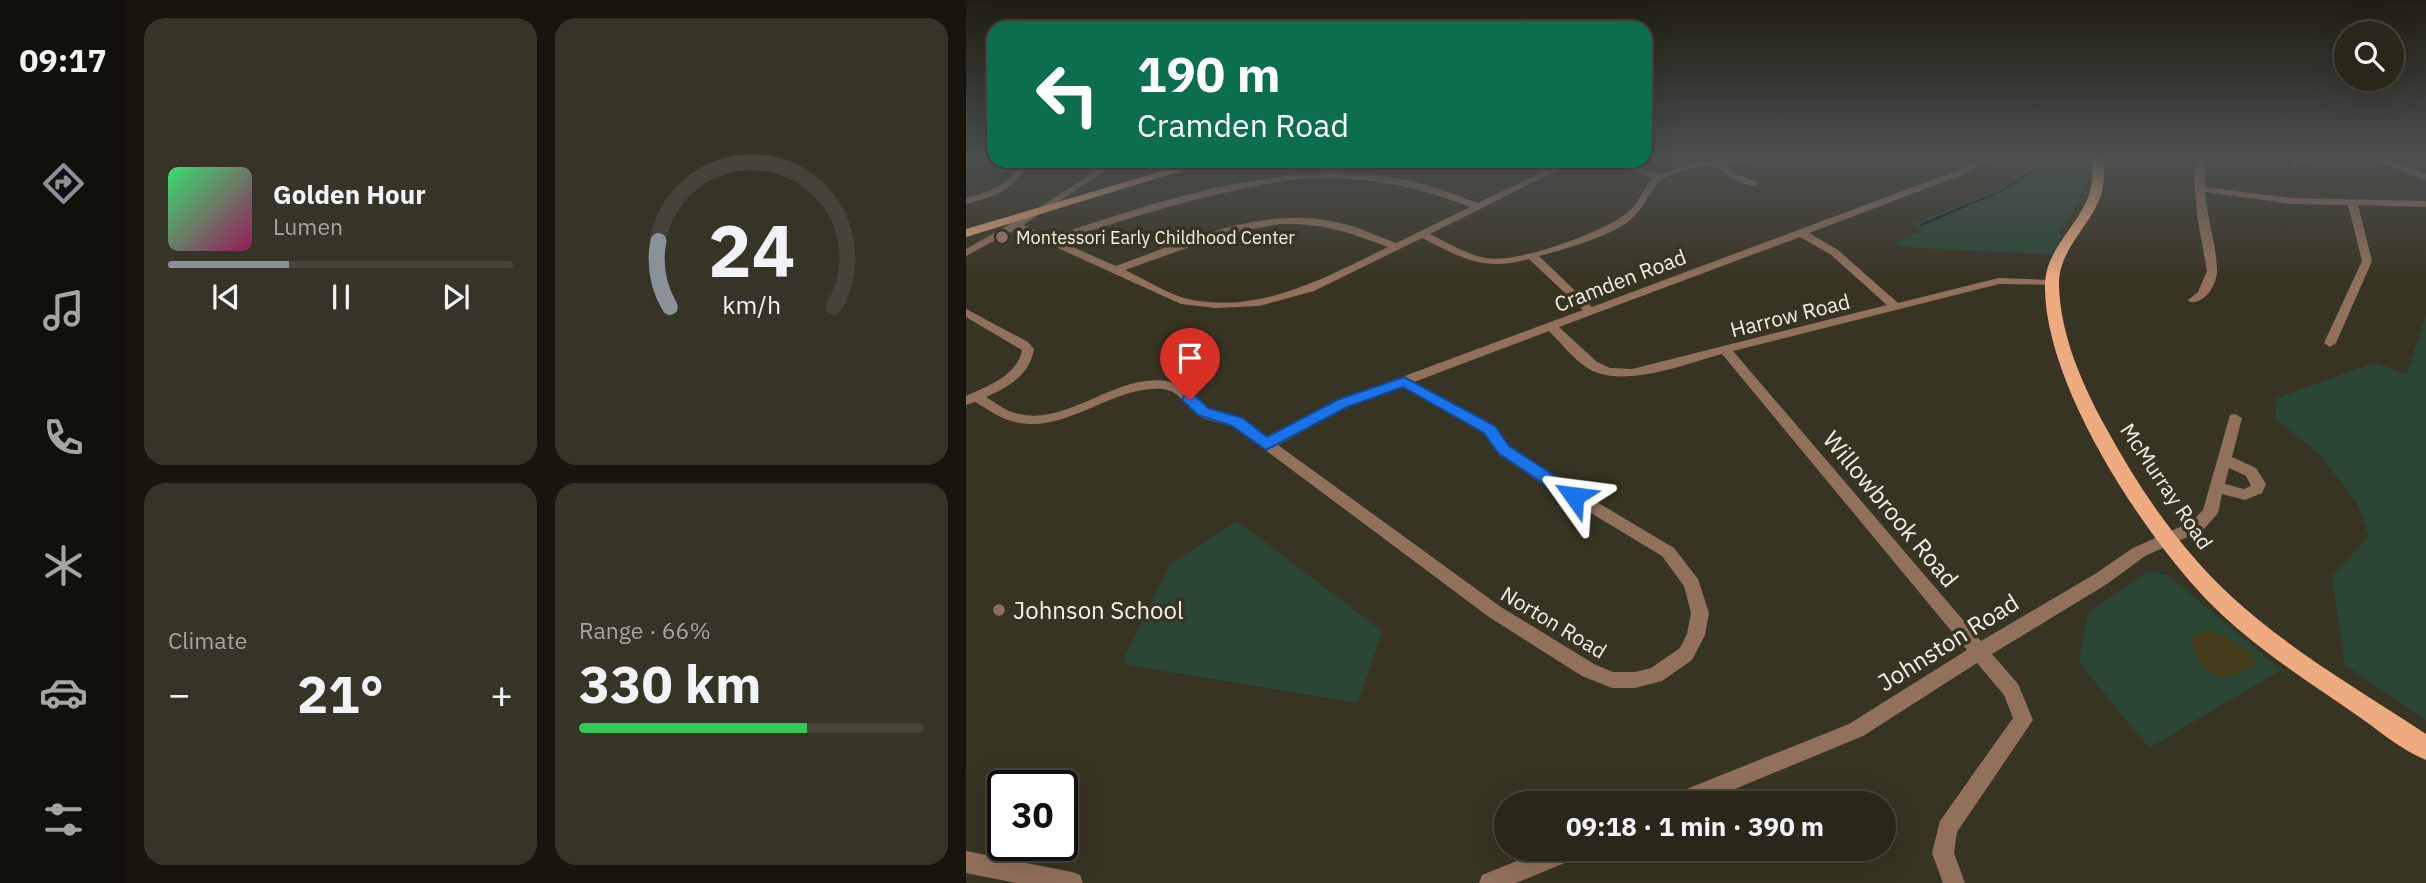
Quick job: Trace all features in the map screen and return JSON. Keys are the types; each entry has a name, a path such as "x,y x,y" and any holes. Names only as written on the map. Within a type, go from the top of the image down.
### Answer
{"main road":[{"path":"966,230 1075,199"},
{"name":"McMurray Road","path":"2093,199 2058,258 2052,283 2065,353 2084,405 2110,452 2168,539 2208,587 2255,629 2426,748"},
{"path":"966,230 1058,200"}],"street":[{"path":"1048,241 1184,199"},
{"path":"1455,199 1479,207"},
{"path":"1016,225 1185,302 1259,303 1310,289 1495,199"},
{"path":"1424,235 1475,260 1491,263 1531,255 1615,226 1640,206 1644,199"},
{"name":"Cramden Road","path":"1266,444 1342,404 1890,199"},
{"path":"2194,300 2203,294 2212,271 2201,199"},
{"path":"2276,199 2353,204 2426,204"},
{"path":"966,253 1058,200"},
{"path":"2330,343 2367,261 2353,204"},
{"path":"1112,271 1233,230 1277,222 1337,225 1397,247"},
{"path":"1801,233 1834,252 1896,307"},
{"path":"1531,255 1590,311"},
{"name":"Harrow Road","path":"1552,327 1586,360 1612,372 1632,373 1999,281 2017,279 2052,283"},
{"path":"966,312 1028,349 1028,357 1020,369 971,399"},
{"name":"Willowbrook Road","path":"1726,351 2011,690 2023,720 1947,828 1943,853 1954,883"},
{"name":"Norton Road","path":"971,399 1012,417 1025,419 1078,409 1118,392 1138,387 1177,387 1203,412 1237,422 1495,612 1588,670 1612,680 1635,680 1656,675 1686,654 1696,635 1700,613 1692,584 1668,552 1538,474 1504,450 1489,429 1404,382"},
{"name":"Johnston Road","path":"1706,791 1856,730 2101,579 2139,552 2204,520 2210,513 2235,418"},
{"path":"2217,487 2245,495 2258,489 2259,484 2251,472 2225,460"},
{"path":"1497,882 1543,861"},
{"path":"966,862 1072,883"}],"green space":[{"path":"1973,199 2079,199 2059,234 2063,236 2053,255 1907,247 1893,243 1923,231 1911,224"},
{"path":"2426,315 2426,720 2345,665 2332,577 2369,536 2358,504 2320,455 2275,418 2277,398 2374,363 2407,374"},
{"path":"1237,521 1382,631 1358,703 1126,665 1124,658 1170,564"},
{"path":"2148,571 2168,575 2281,670 2149,748 2079,662 2088,613"}],"sand":[{"path":"2209,631 2230,639 2243,648 2257,665 2238,674 2223,677 2209,671 2195,653 2192,639 2198,633"}],"waterway":[{"path":"1921,225 1982,199"}],"place":[{"name":"Montessori Early Childhood Center","path":"1002,237"},
{"name":"Johnson School","path":"999,610"}],"route":[{"path":"1190,400 1203,412 1237,422 1266,444 1324,412 1404,382 1489,429 1504,450 1574,496"}]}
